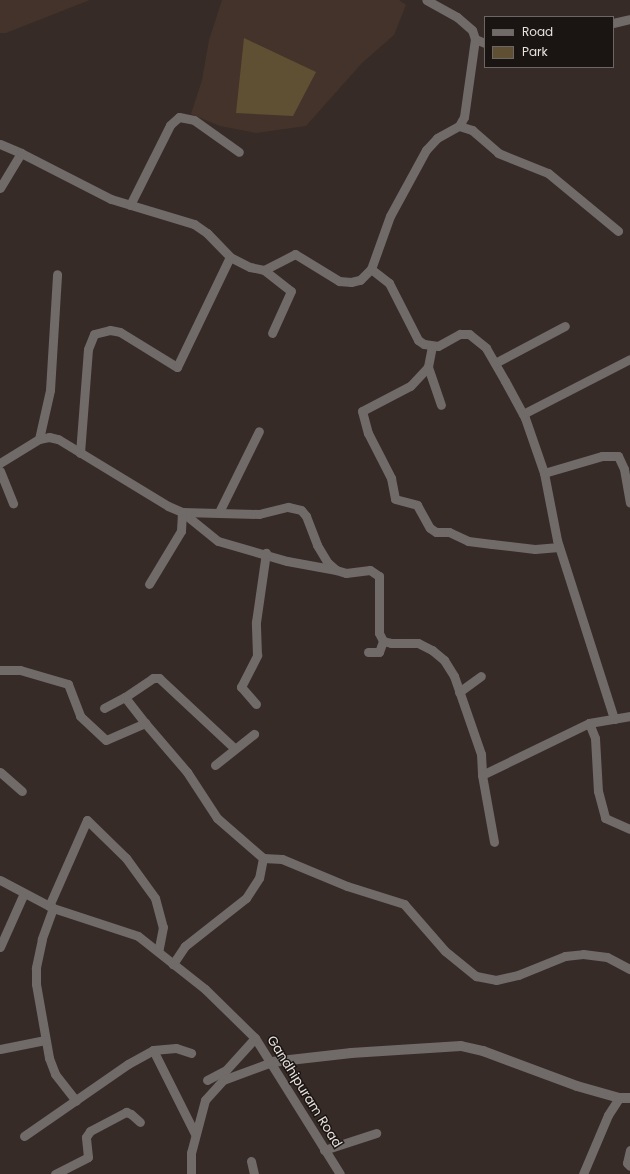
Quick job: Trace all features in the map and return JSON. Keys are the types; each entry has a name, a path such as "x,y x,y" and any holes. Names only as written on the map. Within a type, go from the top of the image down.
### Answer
{"street":[{"path":"264,270 295,254 339,280 351,282 360,280 371,269 390,216 426,150 437,138 459,126 467,102 475,39 472,30 457,17 434,1"},
{"path":"614,23 630,19"},
{"path":"475,39 484,43"},
{"path":"130,205 170,125 179,117 194,120 239,152"},
{"path":"459,126 472,130 498,152 548,173 618,231"},
{"path":"0,144 21,153 83,186 130,205 194,224 207,233 230,258 264,270 291,291 272,333"},
{"path":"0,188 21,153"},
{"path":"80,453 88,349 94,334 110,330 120,332 177,368 230,258"},
{"path":"371,269 389,283 418,340 432,346 446,343 460,334 469,334 486,348 523,414 544,473 560,547 614,718"},
{"path":"39,439 50,390 57,274"},
{"path":"495,363 565,326"},
{"path":"432,346 428,367 441,405"},
{"path":"523,414 630,359"},
{"path":"428,367 410,386 362,411 368,433 391,478 395,499 417,505 430,528 436,532 449,532 468,541 492,544 535,549 560,547"},
{"path":"219,512 259,432"},
{"path":"0,463 39,439 49,437 58,439 168,506 182,512 218,541 266,553 287,561 346,573 370,570 379,576 378,633 383,641 391,644 418,643 432,650 444,660 454,676 481,754 482,775 494,842"},
{"path":"544,473 609,454 618,456 627,468 630,502"},
{"path":"0,471 13,504"},
{"path":"182,512 259,514 288,507 301,510 306,516 317,545 328,563 336,570"},
{"path":"149,584 181,531 182,512"},
{"path":"256,704 241,687 257,655 256,622 266,553"},
{"path":"368,652 379,652 383,641"},
{"path":"0,670 20,670 68,684 80,716 106,740 145,723"},
{"path":"459,692 481,676"},
{"path":"104,708 125,697 153,678 159,678 234,748"},
{"path":"125,697 187,772 217,818 263,858 282,859 348,886 404,904 445,951 476,976 496,980 518,975 565,956 583,954 607,957 630,969"},
{"path":"482,775 589,723 630,716"},
{"path":"589,723 595,738 598,791 605,818 630,829"},
{"path":"215,765 234,748 254,734"},
{"path":"0,772 22,791"},
{"path":"76,1101 56,1074 45,1040 40,1013 36,968 51,907 88,820 126,858 155,898 164,927 158,952"},
{"path":"173,964 185,946 246,898 259,878 263,858"},
{"name":"Gandhipuram Road","path":"0,880 51,907 138,936 205,989 255,1038 272,1062 299,1111 340,1174"},
{"path":"0,947 24,893"},
{"path":"207,1080 226,1070 255,1038"},
{"path":"0,1049 45,1040"},
{"path":"191,1174 191,1153 204,1100 223,1080 272,1062 351,1053 461,1046 483,1051 577,1086 619,1098 630,1098"},
{"path":"24,1136 128,1064 153,1050 176,1048 191,1052"},
{"path":"153,1050 195,1134"},
{"path":"583,1174 608,1115 619,1098"},
{"path":"55,1174 88,1157 86,1136 90,1131 126,1112 131,1114 140,1122"},
{"path":"324,1150 376,1133"},
{"path":"630,1150 627,1162 630,1166"},
{"path":"251,1161 254,1174"}],"shaded area":[{"path":"0,0 90,0 6,33 0,33"},
{"path":"222,0 399,0 406,5 394,35 362,63 306,126 256,133 220,126 191,114 202,80 209,40"}],"green space":[{"path":"244,38 316,72 293,116 236,113"}]}
